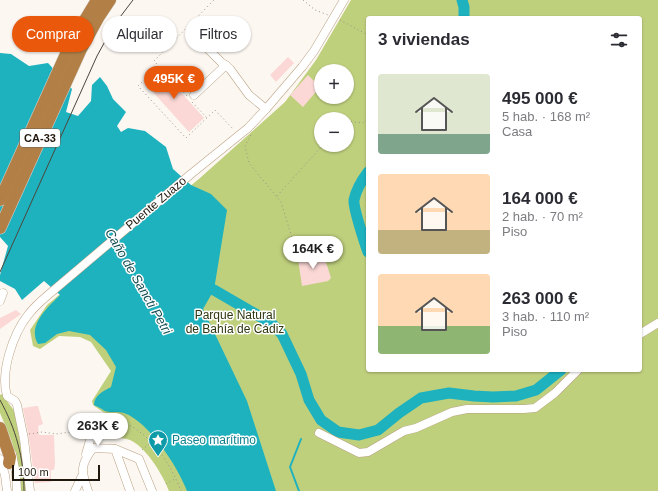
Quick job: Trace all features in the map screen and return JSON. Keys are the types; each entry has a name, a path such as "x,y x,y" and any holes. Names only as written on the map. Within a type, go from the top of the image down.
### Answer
{"highway":[{"name":"CA-33","path":"90,16 97,0"},
{"name":"CA-33","path":"94,23 110,0"},
{"name":"CA-33","path":"0,200 73,52"},
{"name":"CA-33","path":"0,228 73,52"},
{"path":"0,419 12,450"},
{"path":"0,428 10,457 4,461 0,443"}],"street":[{"name":"Puente Zuazo","path":"30,491 23,436 17,405 7,396 3,367 19,328 36,305 191,174 248,128 293,79 314,51 344,0"},
{"path":"212,52 230,69 248,95 266,109"},
{"path":"194,95 226,65"},
{"path":"0,301 3,293"},
{"path":"642,333 658,323"},
{"path":"319,433 359,453 368,452 404,431 416,428 452,412 467,409 534,408 555,393 576,372"},
{"path":"75,491 82,476 93,430"},
{"path":"85,459 93,448 115,449 139,459 152,491"},
{"path":"115,449 130,491"},
{"path":"12,450 17,491"},
{"path":"4,461 7,491"},
{"path":"4,461 12,491"},
{"path":"82,476 88,491"}],"path":[{"path":"207,118 154,61 214,0"},
{"path":"359,30 366,35"},
{"path":"159,66 138,86 186,138 215,110 239,135"},
{"path":"354,122 363,123 366,120"},
{"path":"248,128 252,134 245,146 247,159 281,202 297,254"},
{"path":"276,196 317,152"},
{"path":"23,436 42,432 56,434 93,430 110,418 118,419 132,426 151,442 162,456 176,479 181,491"},
{"path":"142,450 151,442"},
{"path":"166,484 176,479"}],"green space":[{"name":"Parque Natural de Bahía de Cádiz","path":"351,0 658,0 658,491 169,491 159,470 149,456 132,441 113,436 108,430 110,414 103,412 93,405 92,401 111,371 91,342 80,337 59,336 40,349 33,346 30,330 47,305 200,178 285,102 316,60"},
{"path":"2,394 15,412 28,491 19,491 16,461 12,442 0,413 0,395"}],"water":[{"name":"Caño de Sancti Petri","path":"0,53 11,54 29,66 48,63 72,89 66,112 78,116 91,101 92,85 100,77 107,86 113,99 126,112 117,126 121,132 128,128 145,131 166,147 173,169 191,185 211,194 227,210 214,290 203,309 247,401 276,491 187,491 170,458 153,435 134,418 124,413 105,411 94,405 94,402 98,396 111,387 116,367 106,350 90,335 69,331 57,334 45,343 38,344 35,337 37,324 44,311 60,295 44,281 22,300 15,289 0,281 0,275 8,246 0,237"}],"building":[{"path":"288,57 294,63 276,82 270,75"},
{"path":"159,68 204,118 189,132 144,82"},
{"path":"308,75 314,81 314,94 303,107 290,95"},
{"path":"306,250 326,262 331,278 328,281 302,286 298,259"},
{"path":"16,310 21,314 0,329 0,318"},
{"path":"38,406 43,424 38,426 39,435 54,435 55,464 54,470 51,470 51,482 35,483 23,408"}],"waterway":[{"path":"462,0 464,16"},
{"path":"366,175 356,193 354,200 357,217 366,246"},
{"path":"214,290 271,323 282,334 301,374 309,400 321,420 338,432 359,435 378,430 421,398 449,393 493,397 516,396 536,390 558,372"},
{"path":"299,491 290,467 301,439"}],"tram line":[{"path":"0,272 97,56 114,25 133,0"},
{"path":"0,400 15,433 21,455 24,491"}],"place":[{"name":"Paseo marítimo","path":"158,457"}]}
